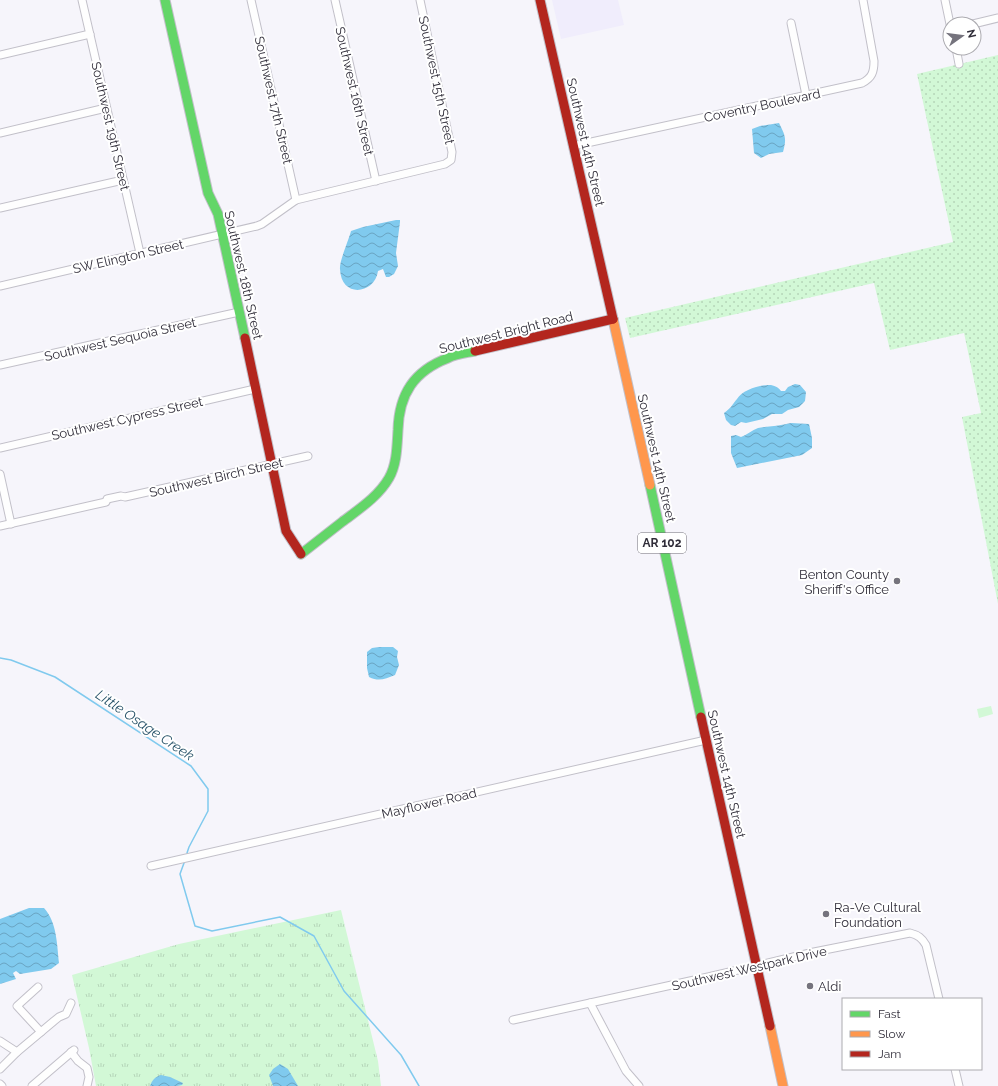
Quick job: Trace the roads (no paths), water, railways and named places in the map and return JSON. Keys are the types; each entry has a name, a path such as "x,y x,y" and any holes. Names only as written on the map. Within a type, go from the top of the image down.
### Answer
{"main road":[{"name":"Southwest 18th Street","path":"165,0 208,194 218,214 223,234 286,531 301,554"},
{"name":"Southwest 14th Street","path":"540,0 613,320 783,1086"},
{"name":"Southwest Bright Road","path":"301,554 381,490 390,476 394,465 398,442 399,414 403,398 413,381 433,363 449,357 613,320"}],"street":[{"name":"Southwest 19th Street","path":"82,0 140,253"},
{"name":"Southwest 17th Street","path":"252,0 296,200"},
{"name":"Southwest 16th Street","path":"335,0 376,181"},
{"name":"Southwest 15th Street","path":"376,181 446,164 451,160 452,152 420,0"},
{"name":"Coventry Boulevard","path":"573,146 862,83 868,80 872,76 874,70 874,61 863,0"},
{"path":"945,0 948,16"},
{"path":"982,22 998,18"},
{"path":"791,23 806,95"},
{"path":"0,55 90,34"},
{"path":"958,56 960,64"},
{"path":"0,133 106,108"},
{"path":"0,208 123,180"},
{"path":"296,200 376,181"},
{"name":"SW Elington Street","path":"0,286 257,226 296,200"},
{"name":"Southwest Sequoia Street","path":"0,365 239,312"},
{"name":"Southwest Cypress Street","path":"0,448 255,389"},
{"name":"Southwest Birch Street","path":"0,526 106,502 108,503 122,500 125,497 308,456"},
{"path":"0,474 11,524"},
{"name":"Mayflower Road","path":"151,866 706,740"},
{"name":"Southwest Westpark Drive","path":"513,1020 756,965 910,933 923,939 926,945 939,998"},
{"path":"38,987 17,1006 41,1032"},
{"path":"0,1069 17,1052 59,1017 66,1014 71,1003"},
{"path":"590,1003 626,1071 639,1086"},
{"path":"0,1042 17,1052"},
{"path":"32,1086 72,1051 78,1061 87,1068 89,1077 87,1086"},
{"path":"955,1070 959,1086"}],"water":[{"path":"779,123 785,137 783,152 769,154 761,158 754,153 752,129"},
{"path":"400,220 400,222 396,253 398,266 394,274 386,277 383,269 378,271 376,279 371,285 358,290 352,289 346,285 342,279 340,266 351,231"},
{"path":"795,384 800,385 806,392 805,401 799,407 788,410 782,414 772,414 763,419 746,423 741,422 735,426 731,425 726,420 724,413 739,396 747,390 771,385 777,387 781,391 785,391 788,387"},
{"path":"791,423 809,424 812,438 812,448 802,455 737,468 731,453 731,436 736,435 741,437 758,428"},
{"path":"393,647 398,651 397,657 399,665 395,675 379,680 369,677 367,668 367,652 372,648"},
{"path":"29,908 44,908 52,920 56,934 59,963 51,969 20,974 16,971 13,973 16,979 0,984 0,919"},
{"path":"280,1064 288,1069 298,1086 273,1086 269,1075 273,1069"},
{"path":"161,1075 183,1083 182,1085 177,1086 150,1086 154,1079"}],"waterway":[{"name":"Little Osage Creek","path":"0,658 11,660 55,677 191,766 208,789 208,811 187,853"},
{"name":"Little Osage Creek","path":"184,863 180,874 195,926 212,931 280,917 314,936 344,991 401,1055 419,1086"}],"place":[{"name":"Benton County Sheriff's Office","path":"897,581"},
{"name":"Ra-Ve Cultural Foundation","path":"826,914"},
{"name":"Aldi","path":"810,986"}]}
